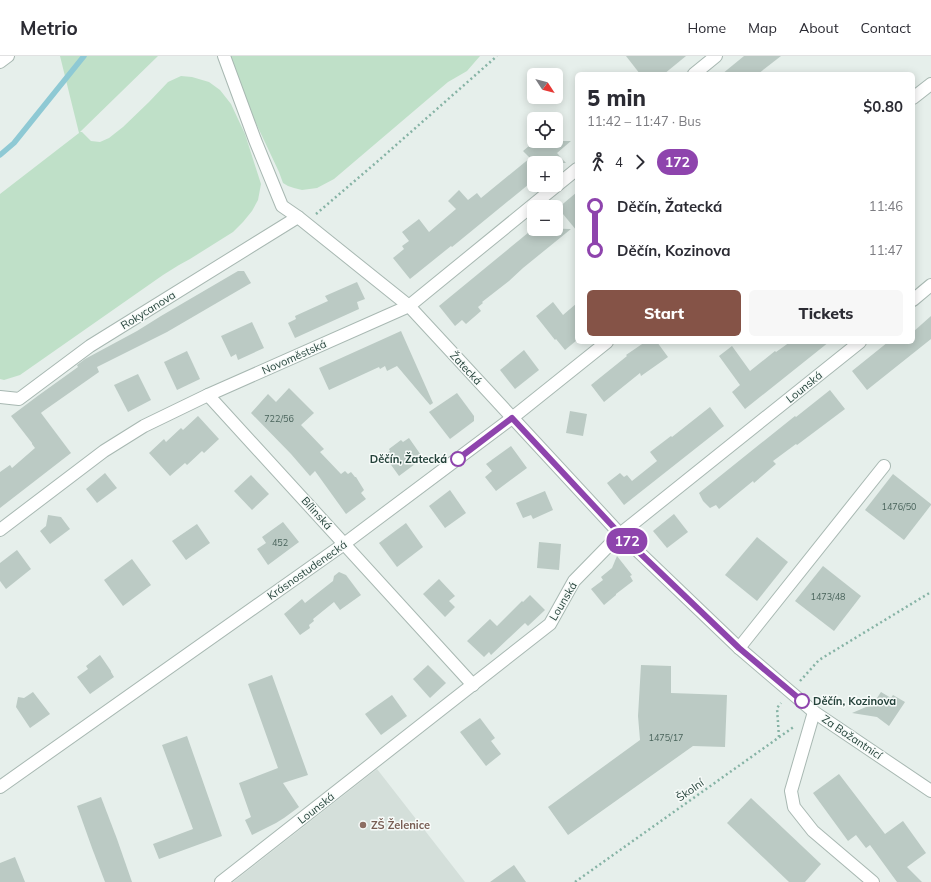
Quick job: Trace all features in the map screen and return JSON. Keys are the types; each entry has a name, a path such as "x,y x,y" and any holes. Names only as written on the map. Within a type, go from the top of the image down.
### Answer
{"street":[{"path":"0,62 8,56"},
{"name":"Žatecká","path":"224,56 255,140 282,206 298,217 409,306 620,534"},
{"path":"696,72 716,56"},
{"path":"915,96 931,84"},
{"name":"Novoměstská","path":"0,530 104,451 144,426 208,395 409,306 575,171"},
{"name":"Rokycanova","path":"0,397 19,399 90,346 298,217"},
{"path":"915,298 931,285"},
{"name":"Krásnostudenecká","path":"0,788 344,544 512,418 604,344"},
{"name":"Lounská","path":"221,882 550,624 574,581 620,534 858,344"},
{"name":"Bílinská","path":"208,395 473,685"},
{"path":"739,648 884,466"},
{"name":"Za Bažantnicí","path":"620,534 739,648 814,712 931,792"},
{"path":"814,712 791,791 794,807 813,831 873,882"}],"path":[{"path":"298,217 313,216 384,156 497,56"},
{"path":"779,737 777,708 790,691 819,660 931,592"},
{"name":"Školní","path":"575,882 814,712"}],"shaded area":[{"name":"ZŠ Želenice","path":"377,769 465,882 233,882"}],"green space":[{"path":"60,56 158,56 80,132 82,132 91,141 100,142 109,138 123,127 168,82 181,76 192,77 209,82 220,90 231,104 245,134 261,184 258,200 252,211 233,232 163,275 20,375 4,380 0,379 0,194 79,133"},
{"path":"230,56 480,56 467,71 448,82 334,179 317,188 302,190 283,183 254,119"}],"building":[{"path":"626,56 686,56 666,72 638,72"},
{"path":"744,56 781,56 761,72 724,72"},
{"path":"563,141 571,141 563,148"},
{"path":"527,148 563,148 557,153 560,156 528,156 523,151"},
{"path":"527,160 527,186 410,279 393,258 404,249 402,246 409,241 402,232 419,219 429,232 456,209 448,201 459,190 468,200 477,193 481,198"},
{"path":"575,194 575,229 563,214 563,204"},
{"path":"563,229 571,229 563,236"},
{"path":"527,234 527,236 562,236 482,302 483,303 478,307 481,311 466,324 462,320 455,326 439,306"},
{"path":"238,271 244,271 251,283 167,332 97,367 99,372 42,412 41,413 71,453 0,508 0,472 10,465 12,468 35,448 11,416 78,367 77,365 85,359 137,331"},
{"path":"357,282 365,299 357,302 359,309 295,338 288,323 296,319 295,316 328,301 325,296"},
{"path":"553,302 563,315 575,305 575,342 565,350 536,316"},
{"path":"931,316 931,339 867,390 852,371 886,344 915,344 915,330"},
{"path":"252,322 264,348 238,360 236,354 231,357 221,336"},
{"path":"401,331 433,403 430,405 397,366 387,371 385,366 380,369 379,367 329,390 319,368"},
{"path":"642,344 658,344 668,357 641,376 640,373 604,402 591,385 627,356 626,355"},
{"path":"787,344 826,344 745,409 732,392 740,385 719,356 732,346 750,371 775,351 776,352"},
{"path":"524,350 539,370 515,389 500,370"},
{"path":"187,351 200,379 177,390 164,362"},
{"path":"138,374 151,400 128,412 114,385"},
{"path":"289,388 314,413 301,425 324,449 320,452 341,474 345,471 348,474 351,472 364,490 361,493 366,499 346,514 315,471 310,476 251,413 268,394 276,402"},
{"path":"830,390 845,409 773,461 776,464 754,483 753,481 719,509 716,505 710,508 703,501 699,493"},
{"path":"457,393 474,416 474,421 450,439 429,412"},
{"path":"710,407 724,426 624,505 607,483 620,473 624,477 627,475 632,481 657,461 650,452"},
{"path":"570,411 587,414 583,436 566,433"},
{"path":"198,416 219,439 204,453 202,451 187,465 185,463 170,476 149,453 164,439 166,442 181,428 183,430"},
{"path":"409,438 423,458 399,476 384,455 401,440 403,442"},
{"path":"511,446 527,468 496,491 485,477 492,471 486,464"},
{"path":"105,473 117,488 97,503 86,489"},
{"path":"893,474 931,504 904,540 865,510"},
{"path":"251,475 269,494 252,510 234,491"},
{"path":"450,490 466,513 445,528 429,506"},
{"path":"545,491 553,510 533,519 531,515 523,518 516,503"},
{"path":"674,514 688,532 667,548 653,531"},
{"path":"48,515 61,517 70,529 50,544 40,531 46,526"},
{"path":"283,522 299,542 268,565 257,549 266,543 262,537"},
{"path":"406,523 423,547 397,567 379,543"},
{"path":"197,524 210,543 186,560 172,541"},
{"path":"757,537 788,562 757,601 725,575"},
{"path":"539,542 561,544 559,570 537,568"},
{"path":"17,550 31,569 6,589 0,581 0,563"},
{"path":"617,556 632,575 630,576 633,581 604,605 591,589 603,580 601,577 612,568"},
{"path":"132,559 151,585 123,606 104,580"},
{"path":"823,566 861,596 834,631 795,601"},
{"path":"339,572 346,575 361,595 340,610 334,602 313,619 314,621 309,625 310,628 300,635 284,614 302,599 305,603 333,581 334,576"},
{"path":"439,579 455,596 449,601 455,607 445,617 423,594"},
{"path":"530,595 545,610 528,626 525,623 491,655 489,652 484,657 467,641 490,619 497,626"},
{"path":"100,655 114,677 90,694 77,677 88,669 86,666"},
{"path":"428,665 446,683 430,698 413,679"},
{"path":"641,665 671,666 671,693 727,695 725,747 693,746 568,835 548,807 640,740 638,716"},
{"path":"272,675 308,775 283,783 299,807 276,823 252,835 245,820 251,817 239,783 278,768 248,684"},
{"path":"33,692 50,714 30,728 16,707 18,697 24,698"},
{"path":"881,692 891,698 893,695 905,702 889,726 877,717 852,713 873,704"},
{"path":"392,695 407,716 381,735 365,714"},
{"path":"480,718 495,738 491,741 501,754 486,766 460,732"},
{"path":"187,736 222,836 159,859 153,844 193,829 162,745"},
{"path":"839,774 885,834 903,821 926,853 907,867 922,882 897,882 870,845 866,848 856,835 848,841 813,793"},
{"path":"101,797 132,882 105,882 92,848 77,806"},
{"path":"751,798 821,864 805,882 789,882 727,823"},
{"path":"15,857 25,882 0,882 0,863"},
{"path":"514,865 526,882 490,882"}],"waterway":[{"path":"0,155 14,143 84,56"}],"bus line":[{"name":"172","path":"458,459 512,418 620,534 739,648 802,701"}],"place":[{"name":"Děčín, Žatecká","path":"458,459"},
{"name":"Děčín, Kozinova","path":"802,701"},
{"name":"ZŠ Želenice","path":"363,825"}]}
